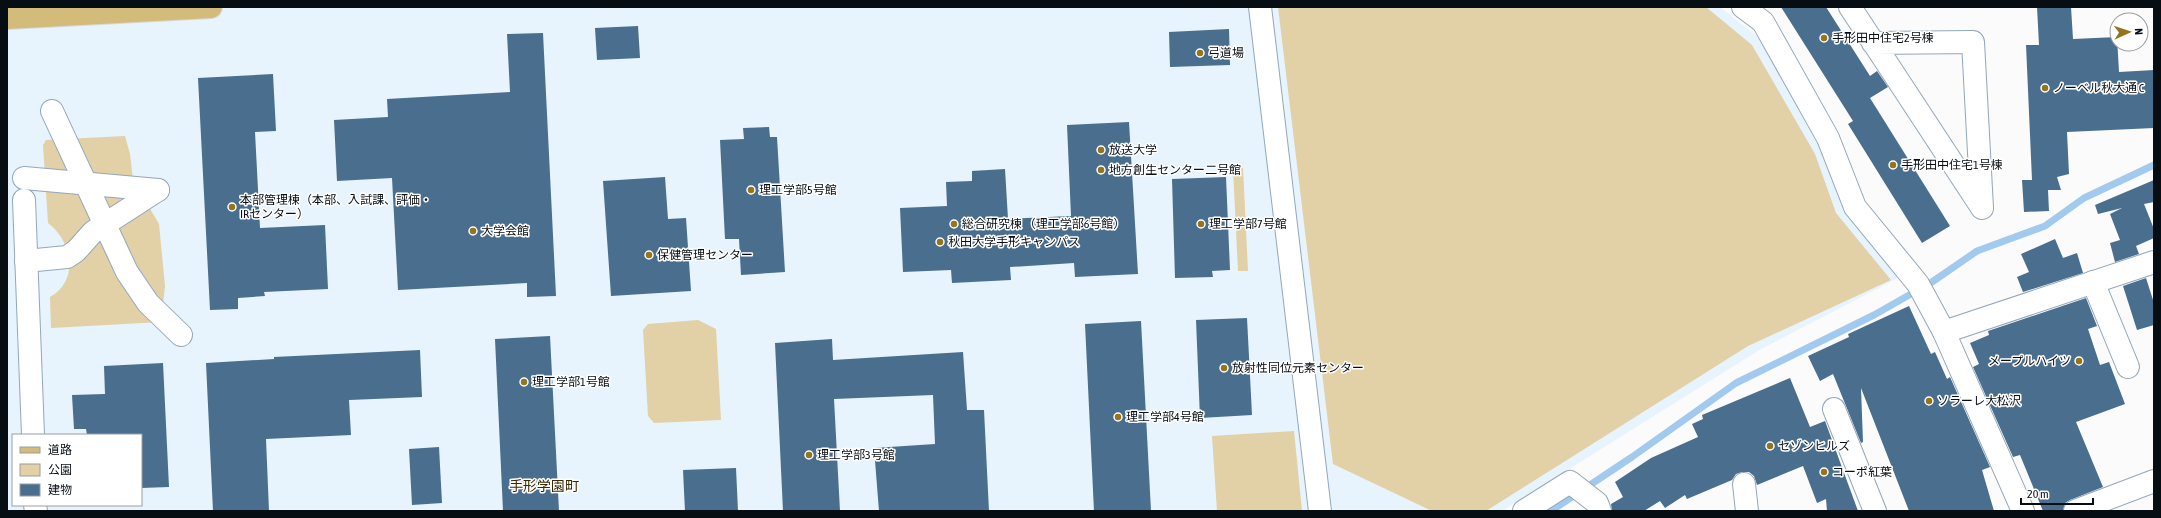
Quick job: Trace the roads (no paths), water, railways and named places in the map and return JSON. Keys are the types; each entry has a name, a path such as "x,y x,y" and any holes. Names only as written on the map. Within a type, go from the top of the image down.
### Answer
{"main road":[{"path":"7,18 211,7"}],"street":[{"path":"1260,7 1320,511"},
{"path":"1743,7 1763,22 1828,138 1855,207 1922,290 1944,332 2023,511"},
{"path":"1850,7 1873,43 1982,208 1972,42 1873,43"},
{"path":"52,111 104,226 127,272 148,303 181,335"},
{"path":"24,178 158,190 93,232 76,251 67,257 26,261"},
{"path":"24,200 33,434"},
{"path":"1944,332 2154,262"},
{"path":"2093,282 2128,367"},
{"path":"1834,409 1875,511"},
{"path":"2075,511 2154,481"},
{"path":"1524,511 1570,482 1593,501"},
{"path":"1744,484 1747,511"}],"waterway":[{"path":"1551,511 1632,457 1736,383 1874,315 1932,282 1977,251 2045,226 2084,198 2154,165"}],"place":[{"name":"手形田中住宅2号棟","path":"1824,38"},
{"name":"弓道場","path":"1200,53"},
{"name":"ノーベル秋大通 C","path":"2045,88"},
{"name":"放送大学","path":"1101,150"},
{"name":"手形田中住宅1号棟","path":"1893,165"},
{"name":"地方創生センター二号館","path":"1101,170"},
{"name":"理工学部5号館","path":"751,190"},
{"name":"本部管理棟（本部、入試課、評価・ IRセンター）","path":"232,207"},
{"name":"総合研究棟 （理工学部6号館）","path":"954,224"},
{"name":"理工学部7号館","path":"1201,224"},
{"name":"大学会館","path":"473,231"},
{"name":"秋田大学手形キャンパス","path":"940,242"},
{"name":"保健管理センター","path":"649,255"},
{"name":"メープルハイツ","path":"2079,361"},
{"name":"放射性同位元素センター","path":"1224,368"},
{"name":"理工学部1号館","path":"524,382"},
{"name":"ソラーレ大松沢","path":"1929,401"},
{"name":"理工学部4号館","path":"1118,417"},
{"name":"セゾンヒルズ","path":"1770,446"},
{"name":"理工学部3号館","path":"809,455"},
{"name":"コーポ紅葉","path":"1824,472"}],"district":[{"name":"手形学園町","path":"544,486"}]}
